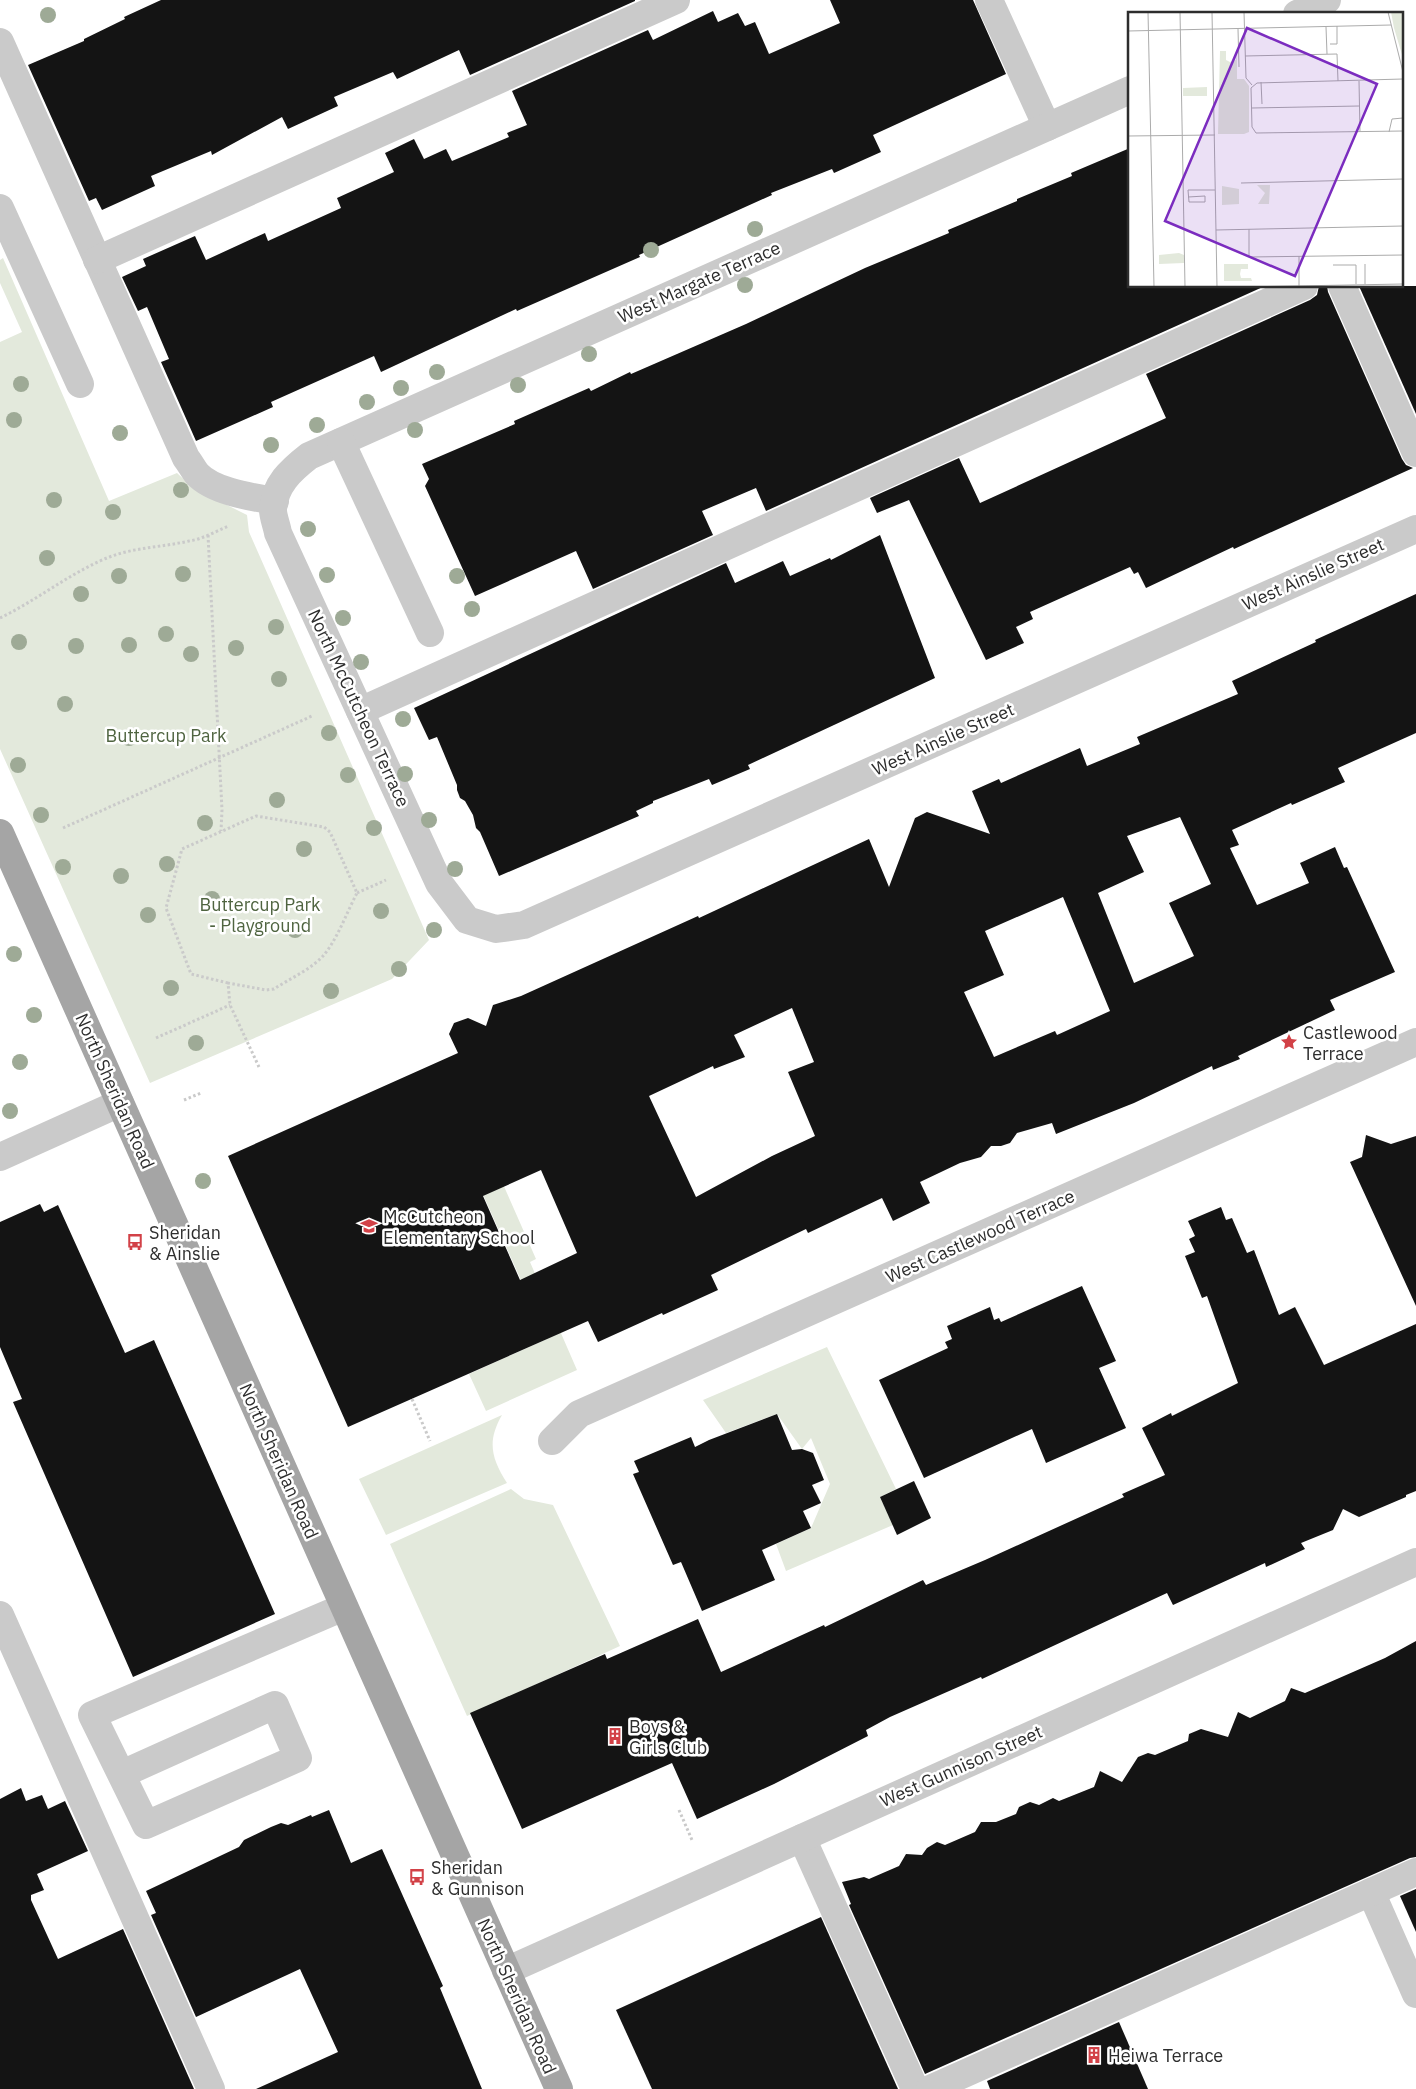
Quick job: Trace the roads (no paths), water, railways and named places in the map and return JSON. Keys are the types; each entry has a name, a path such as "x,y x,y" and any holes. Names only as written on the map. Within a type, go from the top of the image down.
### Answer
{"main road":[{"name":"North Sheridan Road","path":"0,833 559,2089"}],"street":[{"path":"97,260 676,0"},
{"path":"989,0 1047,127"},
{"path":"1301,12 1328,0"},
{"path":"0,42 186,458 198,475 237,494 277,494"},
{"name":"West Margate Terrace","path":"277,494 291,470 310,456 1128,91"},
{"path":"0,208 80,384"},
{"path":"360,711 1300,288"},
{"path":"1343,288 1416,453"},
{"path":"341,442 430,633"},
{"name":"North McCutcheon Terrace","path":"277,494 273,510 278,532 439,883 467,920"},
{"name":"West Ainslie Street","path":"467,920 496,929 524,925 1416,529"},
{"name":"West Castlewood Terrace","path":"552,1441 579,1414 1416,1042"},
{"path":"0,1157 120,1103"},
{"name":"West Gunnison Street","path":"506,1970 1416,1562"},
{"path":"122,1774 275,1705 298,1758 146,1825 92,1715 344,1607"},
{"path":"0,1615 211,2089"},
{"path":"802,1838 915,2089"},
{"path":"930,2089 1416,1872"},
{"path":"1371,1892 1416,1994"}],"place":[{"name":"Castlewood Terrace","path":"1289,1042"},
{"name":"McCutcheon Elementary School","path":"369,1226"},
{"name":"Sheridan & Ainslie","path":"135,1242"},
{"name":"Boys & Girls Club","path":"615,1736"},
{"name":"Sheridan & Gunnison","path":"417,1877"},
{"name":"Heiwa Terrace","path":"1094,2055"}],"park label":[{"name":"Buttercup Park","path":"166,735"},
{"name":"Buttercup Park - Playground","path":"260,914"}]}
